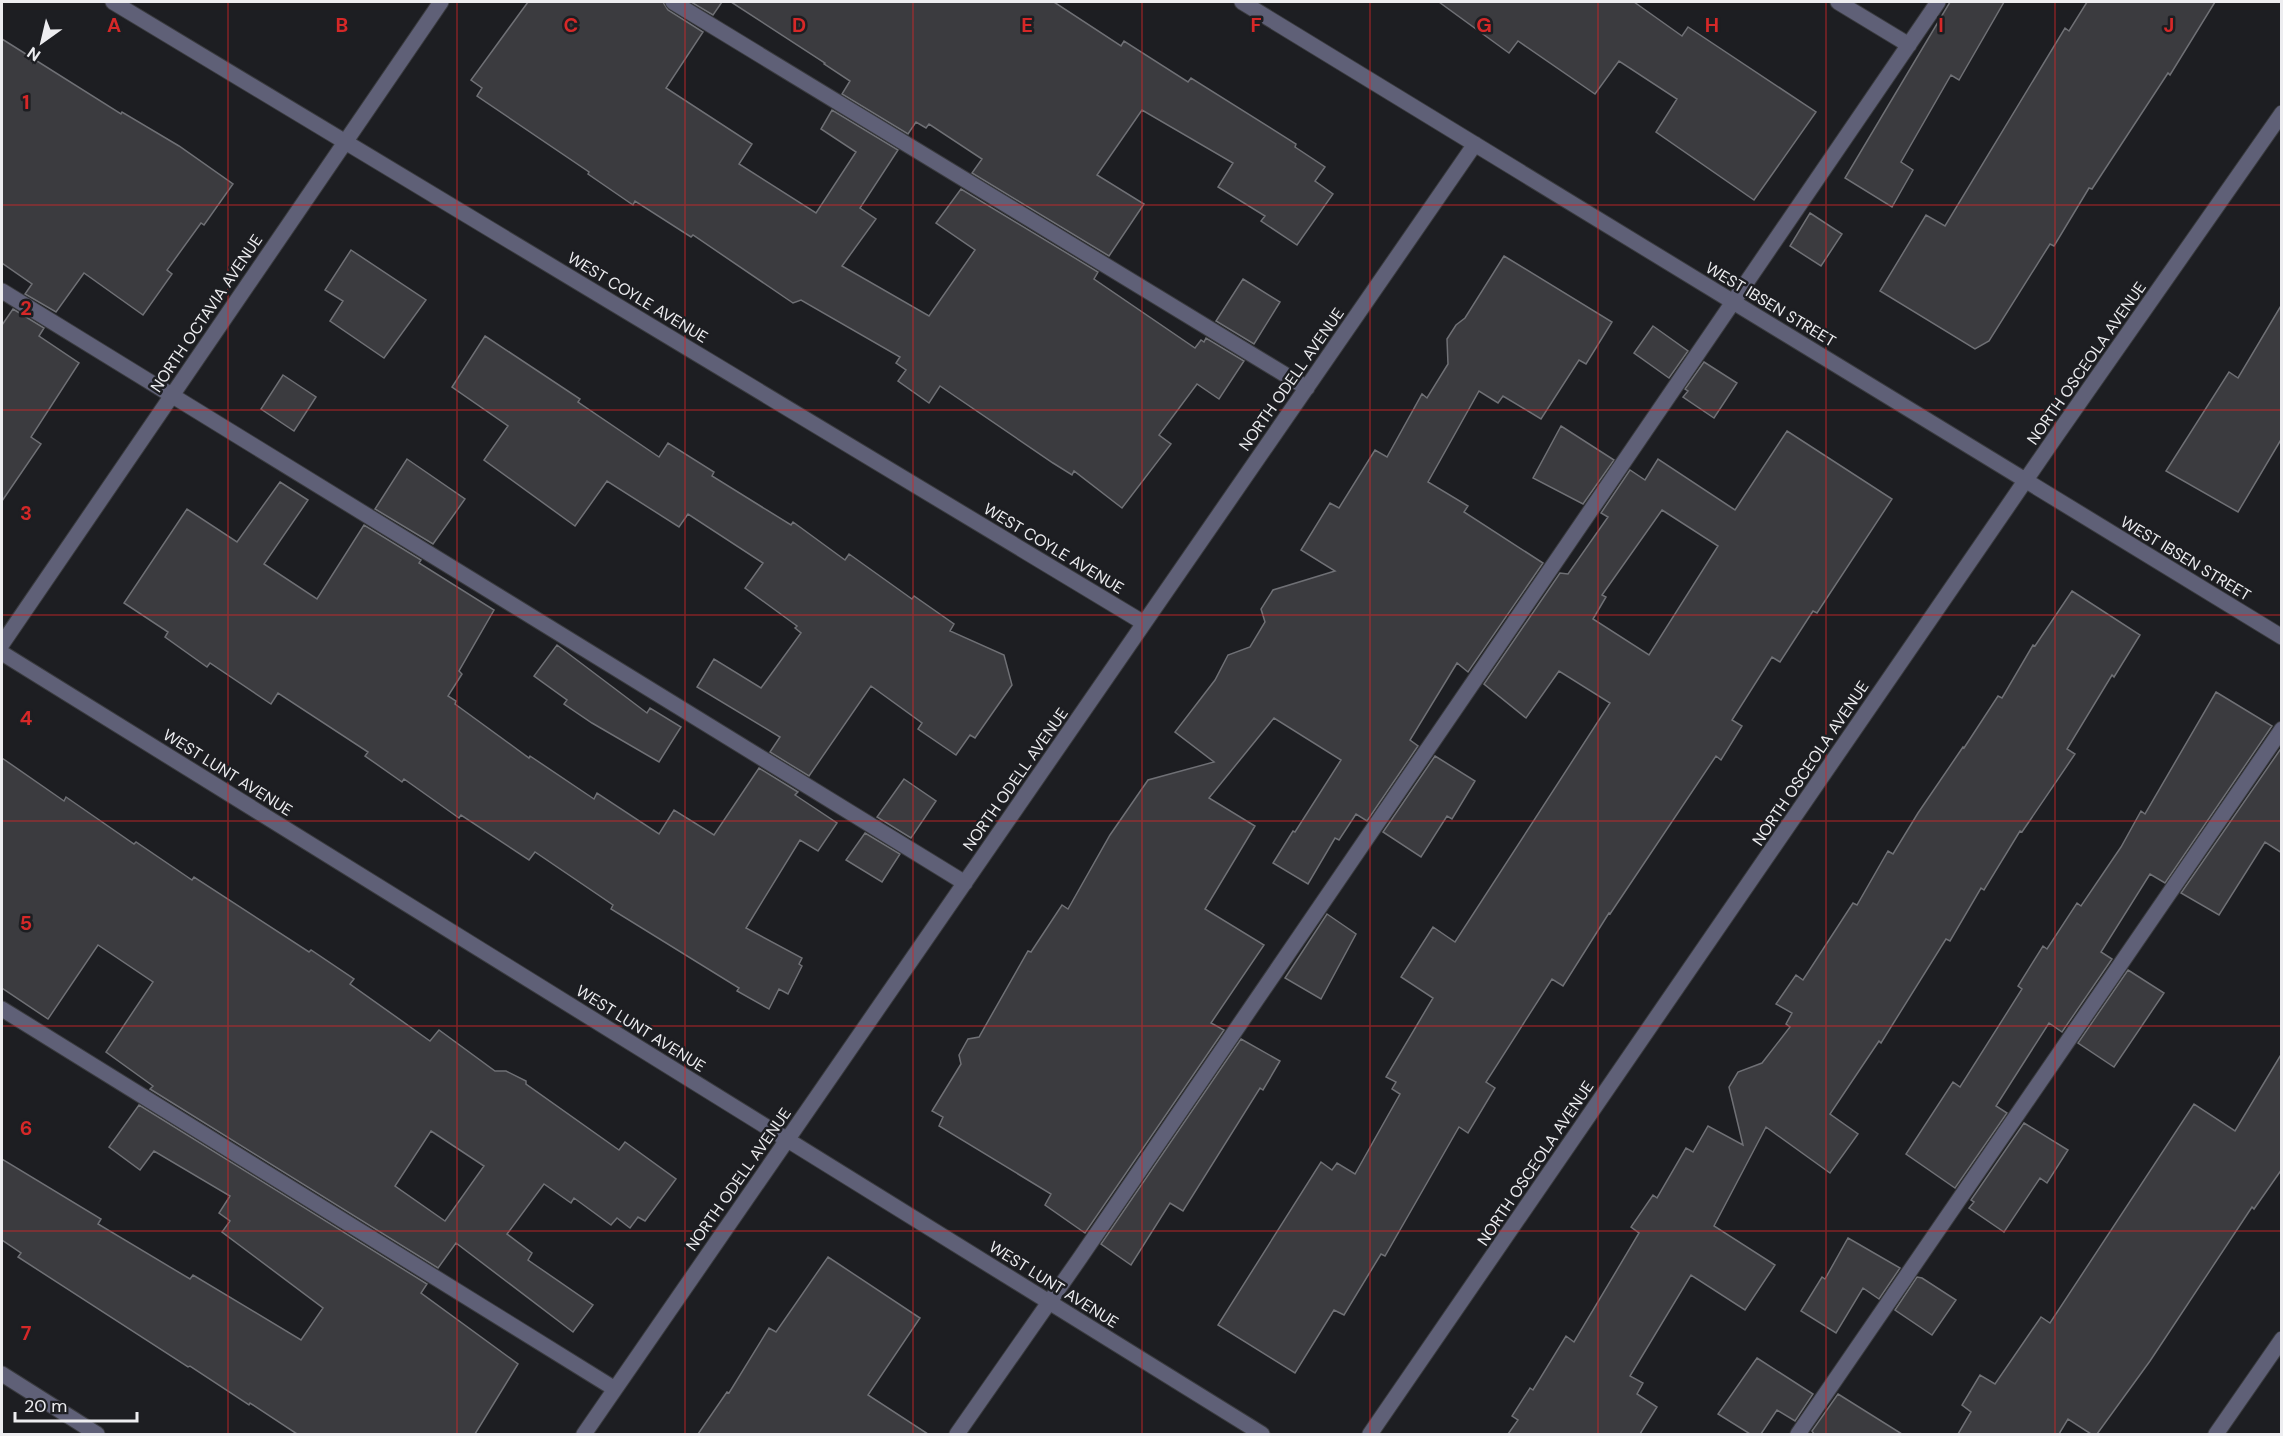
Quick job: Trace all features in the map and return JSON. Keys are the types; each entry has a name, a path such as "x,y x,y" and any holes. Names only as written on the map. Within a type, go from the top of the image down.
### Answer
{"street":[{"name":"WEST COYLE AVENUE","path":"113,2 1144,623"},
{"name":"NORTH OCTAVIA AVENUE","path":"2,644 441,2"},
{"path":"673,2 1307,388"},
{"name":"WEST IBSEN STREET","path":"1242,2 2282,637"},
{"path":"1838,2 1909,45"},
{"path":"957,1434 1050,1303 1938,2"},
{"name":"NORTH OSCEOLA AVENUE","path":"1370,1434 2026,480 2282,113"},
{"name":"NORTH ODELL AVENUE","path":"584,1434 1475,144"},
{"path":"2,291 964,883"},
{"name":"WEST LUNT AVENUE","path":"2,653 1262,1434"},
{"path":"1797,1434 2282,729"},
{"path":"2,1009 615,1389"},
{"path":"2216,1434 2282,1339"},
{"path":"2,1374 97,1434"}],"building":[{"path":"528,2 663,2 668,10 703,32 666,88 752,144 739,164 816,213 856,152 821,129 832,110 898,150 860,208 876,219 842,266 929,316 975,250 936,223 961,189 1098,272 1094,279 1195,348 1201,340 1204,342 1206,338 1244,361 1219,399 1197,384 1159,435 1171,444 1122,508 1074,471 1072,475 1053,463 940,386 929,403 898,381 906,370 896,363 900,357 801,300 793,303 693,235 691,237 635,201 633,205 588,174 589,172 477,96 482,88 471,80"},
{"path":"691,2 722,2 713,15"},
{"path":"731,2 1054,2 1121,46 1124,41 1188,82 1191,78 1296,144 1295,147 1325,167 1315,181 1333,194 1297,245 1261,221 1265,216 1218,187 1233,163 1142,110 1097,175 1144,204 1109,256 972,173 982,159 929,124 926,128 916,122 908,134 842,94 850,81"},
{"path":"1439,2 1634,2 1682,36 1688,27 1816,112 1754,200 1656,132 1677,99 1619,61 1595,94 1518,41 1509,53"},
{"path":"1950,2 2004,2 1959,80 1951,75 1901,162 1913,170 1892,207 1845,178"},
{"path":"2087,2 2215,2 2170,75 2168,73 2092,189 2089,188 2054,246 2050,244 1989,341 1975,349 1880,291 1926,215 1945,226 2065,28 2069,31"},
{"path":"2,39 121,114 122,112 179,146 233,184 204,225 201,223 167,270 172,274 143,315 84,273 56,312 25,294 32,284 2,263"},
{"path":"1810,213 1842,234 1821,266 1790,246"},
{"path":"351,250 426,300 384,358 330,321 343,301 325,290"},
{"path":"1504,256 1612,322 1586,364 1579,360 1541,419 1503,396 1498,403 1479,391 1428,482 1468,506 1464,512 1543,563 1468,672 1457,663 1410,740 1418,746 1367,821 1356,814 1339,840 1335,838 1308,884 1273,863 1341,760 1274,718 1209,798 1255,826 1205,909 1264,945 1211,1023 1224,1030 1085,1233 1045,1205 1051,1194 939,1126 943,1117 932,1111 961,1064 959,1055 968,1039 979,1037 1028,951 1031,952 1062,905 1068,909 1110,835 1148,780 1214,762 1175,732 1215,680 1228,655 1250,647 1265,622 1261,609 1273,590 1335,571 1301,550 1330,503 1339,508 1375,450 1387,457 1422,394 1427,398 1448,364 1447,339 1456,325 1465,318"},
{"path":"1243,279 1280,302 1254,344 1216,321"},
{"path":"2282,304 2282,438 2238,512 2166,471 2229,372 2238,378"},
{"path":"13,309 44,328 39,336 79,363 31,437 41,444 2,501 2,325"},
{"path":"1653,326 1688,351 1669,378 1634,353"},
{"path":"485,336 580,399 578,402 659,457 668,443 714,472 712,476 791,525 793,522 845,560 849,554 912,599 914,596 954,624 950,631 1004,655 1012,685 975,738 970,735 956,755 918,729 922,723 871,686 809,776 770,752 780,737 697,687 714,659 761,688 801,633 795,628 797,626 745,588 763,563 688,514 679,527 607,481 575,526 484,460 508,426 452,387"},
{"path":"1704,362 1737,383 1714,418 1683,397 1688,391 1685,389"},
{"path":"283,375 316,397 294,431 261,409"},
{"path":"1561,426 1614,460 1583,504 1533,478"},
{"path":"1787,431 1892,499 1817,613 1813,611 1780,662 1772,657 1732,720 1742,726 1721,760 1716,756 1609,913 1563,986 1552,979 1486,1082 1495,1088 1468,1133 1459,1127 1385,1256 1381,1254 1344,1315 1334,1310 1295,1373 1218,1325 1321,1162 1332,1170 1337,1163 1355,1174 1400,1094 1392,1089 1396,1082 1386,1077 1433,998 1401,977 1433,927 1455,942 1610,703 1559,671 1526,718 1484,684 1560,573 1568,574 1608,517 1601,513 1630,470 1645,480 1658,459 1735,510","holes":["1662,510 1718,546 1649,655 1593,619 1606,597 1602,595"]},
{"path":"407,459 465,499 433,544 375,509"},
{"path":"280,482 308,500 264,564 317,599 364,525 421,560 419,563 494,610 459,671 462,674 448,696 456,701 455,704 529,758 530,756 594,799 597,793 659,834 674,810 714,835 759,768 798,792 795,795 837,823 818,851 800,840 746,928 802,958 799,964 802,966 788,994 779,989 769,1009 737,991 739,988 611,909 613,905 535,852 529,860 461,815 459,818 404,779 402,782 365,756 368,752 278,693 271,704 210,663 207,667 165,637 168,632 124,603 187,509 237,542"},
{"path":"2072,591 2140,635 2114,677 2112,675 2067,749 2075,754 2022,832 2020,831 1984,890 1981,888 1950,941 1946,939 1881,1043 1879,1041 1830,1114 1858,1134 1830,1173 1766,1127 1714,1226 1775,1265 1745,1310 1691,1275 1630,1376 1643,1383 1637,1394 1657,1407 1640,1434 1508,1434 1518,1420 1512,1416 1530,1388 1533,1390 1566,1336 1574,1342 1639,1233 1631,1227 1653,1195 1657,1198 1686,1148 1693,1152 1708,1126 1743,1145 1729,1087 1738,1072 1762,1063 1790,1027 1786,1024 1792,1013 1776,1004 1796,975 1803,980 1853,903 1857,905 1888,851 1893,854 1918,813 1998,696 2002,698 2033,645 2035,646"},
{"path":"557,645 647,713 650,708 681,727 659,762 564,704 567,700 534,676"},
{"path":"2216,692 2272,726 2165,883 2150,874 2101,952 2112,959 2062,1032 2049,1023 1996,1106 2007,1113 1955,1188 1906,1154 1953,1082 1960,1087 2022,989 2018,986 2043,946 2047,949 2077,903 2081,906 2121,847 2141,811 2145,814"},
{"path":"2282,747 2282,853 2265,842 2219,915 2181,893"},
{"path":"1435,756 1475,781 1452,819 1447,816 1421,857 1383,832"},
{"path":"2,758 64,801 66,797 134,844 136,842 192,880 194,877 309,952 311,950 354,979 350,984 430,1041 439,1030 495,1071 506,1071 526,1081 526,1084 619,1150 625,1142 676,1179 645,1221 638,1217 630,1228 617,1218 611,1225 574,1198 571,1203 544,1184 507,1234 532,1253 528,1260 593,1305 573,1332 456,1243 438,1268 150,1089 153,1086 106,1052 153,982 98,945 48,1019 2,988","holes":["431,1131 484,1166 445,1221 395,1186"]},
{"path":"904,779 936,801 911,838 877,817"},
{"path":"865,833 900,854 882,882 846,860"},
{"path":"1327,914 1356,934 1321,999 1285,978"},
{"path":"2128,970 2164,993 2114,1067 2078,1043"},
{"path":"1241,1039 1280,1061 1263,1090 1260,1088 1183,1211 1170,1203 1131,1265 1101,1244"},
{"path":"2282,1053 2282,1169 2254,1209 2252,1207 2150,1361 2097,1434 2091,1434 2068,1419 2059,1434 1958,1434 1971,1412 1962,1405 1980,1375 1995,1384 2041,1317 2050,1323 2194,1104 2235,1131"},
{"path":"139,1105 427,1284 421,1293 518,1364 475,1434 297,1434 190,1366 188,1367 18,1257 21,1253 2,1240 2,1159 101,1219 98,1224 190,1279 193,1275 301,1340 323,1308 222,1232 230,1221 219,1213 230,1196 154,1151 140,1170 109,1147"},
{"path":"2024,1123 2068,1150 2047,1183 2040,1178 2004,1232 1969,1208 1974,1202 1971,1200"},
{"path":"1848,1238 1900,1268 1879,1299 1863,1288 1836,1333 1801,1311 1822,1277 1825,1279"},
{"path":"828,1257 920,1318 868,1395 928,1434 698,1434 727,1392 729,1393 769,1328 776,1332"},
{"path":"1917,1277 1956,1300 1932,1335 1895,1310"},
{"path":"1757,1358 1813,1394 1795,1421 1777,1410 1761,1434 1750,1434 1718,1414"},
{"path":"1838,1394 1902,1434 1814,1434 1812,1431"}]}
